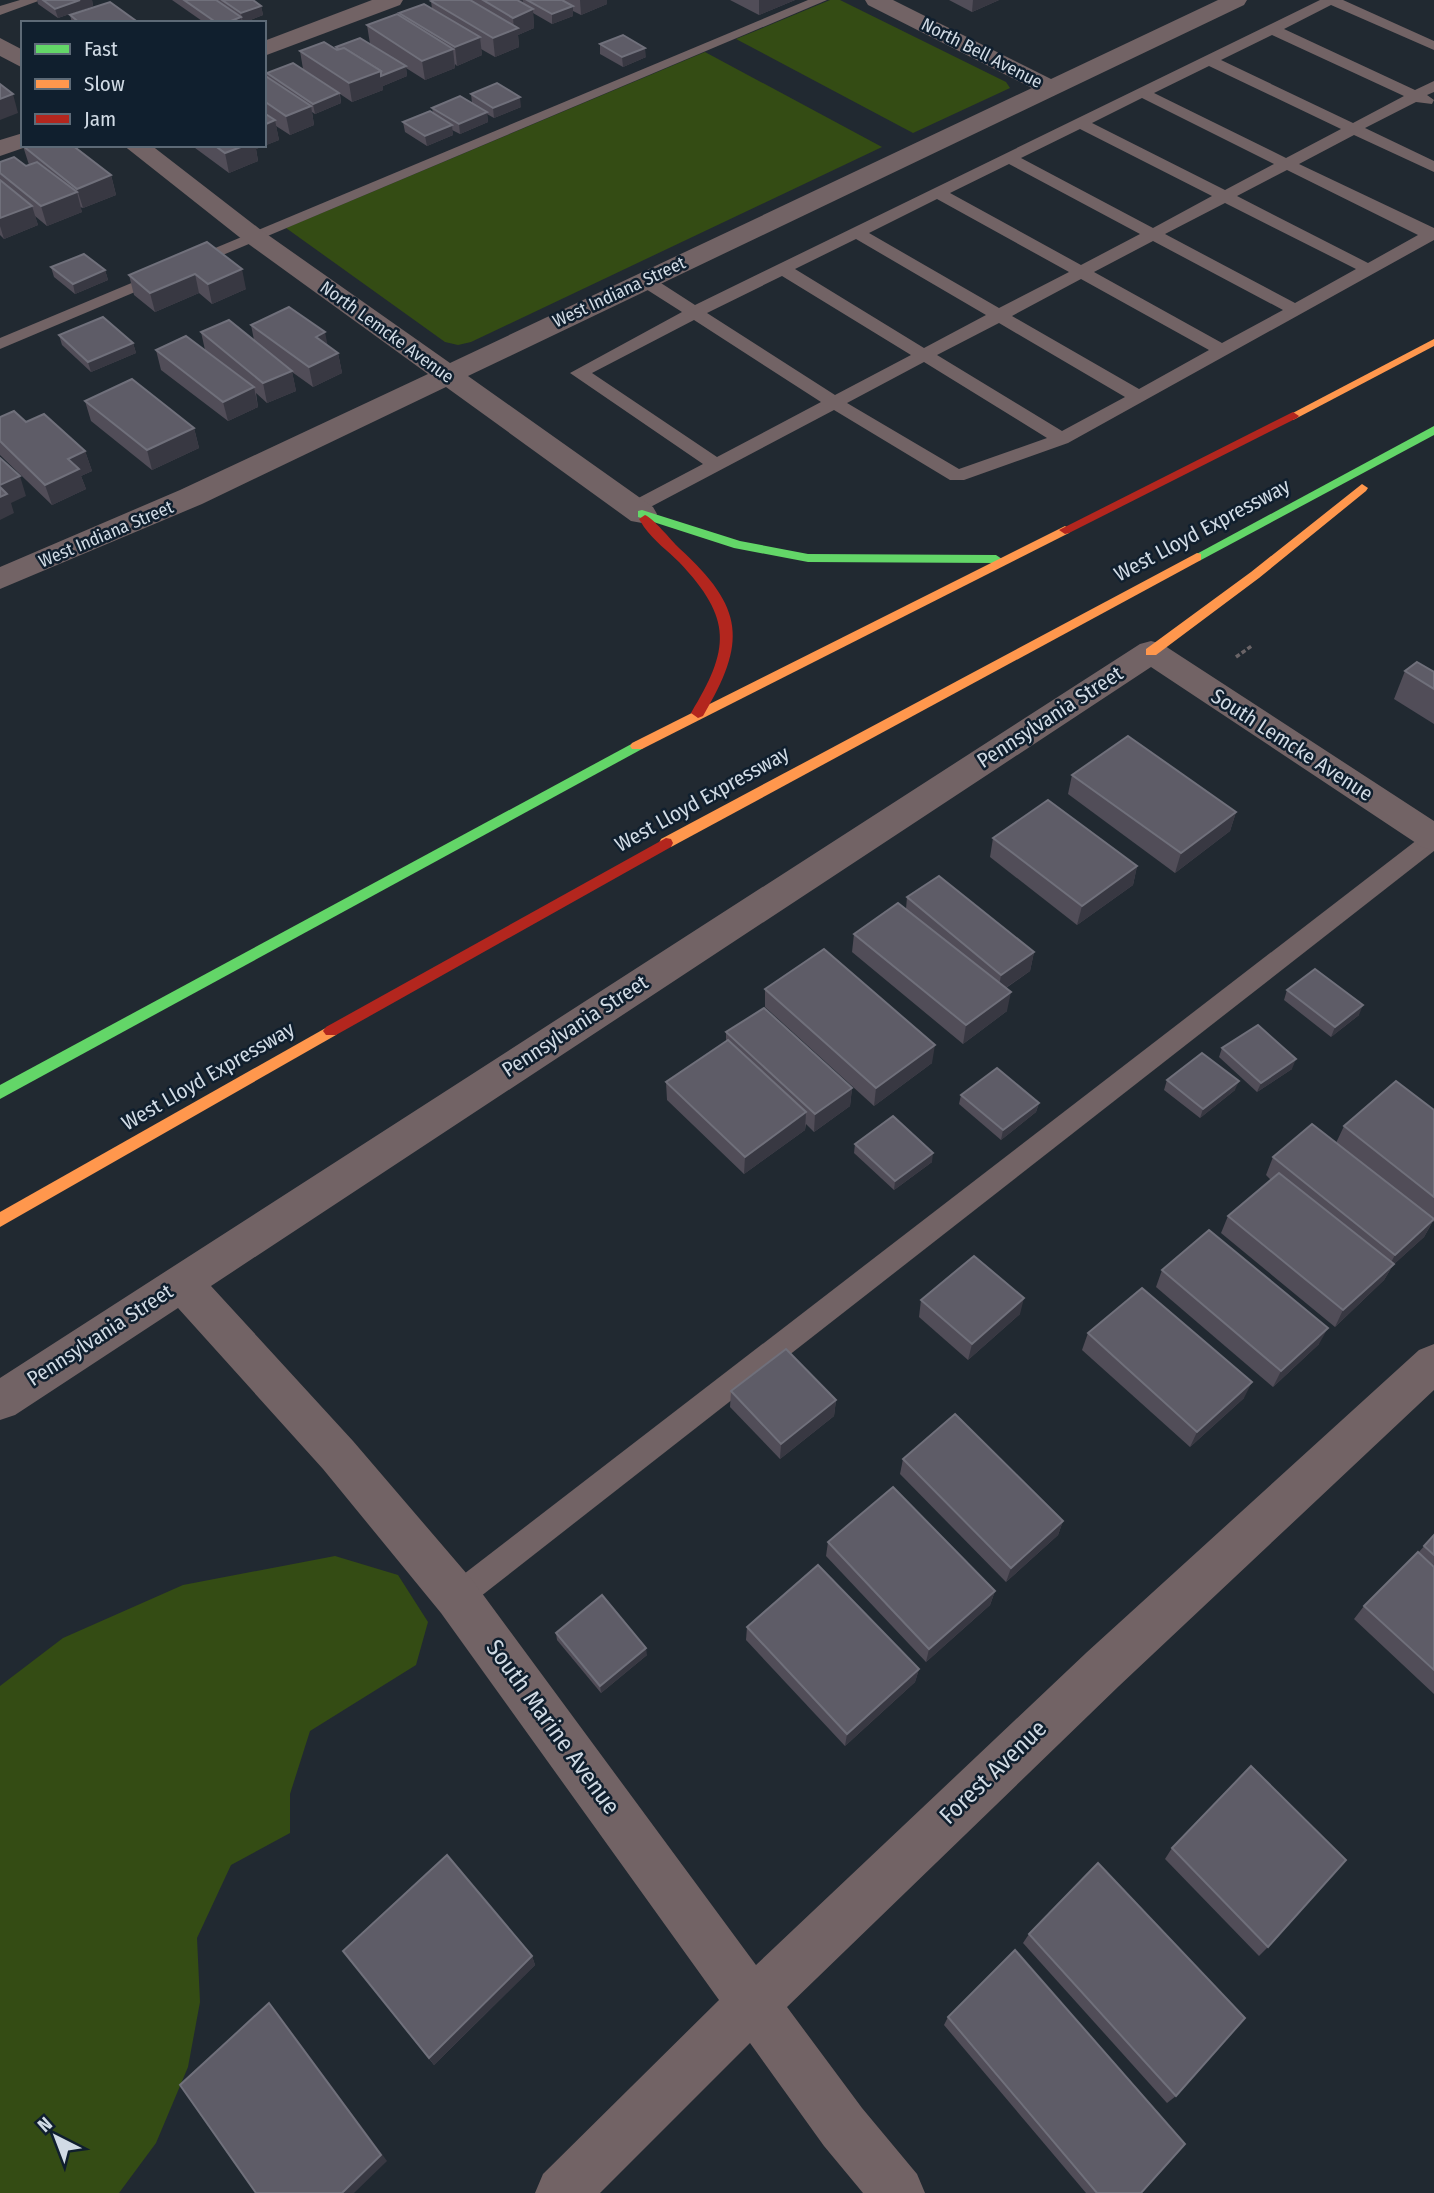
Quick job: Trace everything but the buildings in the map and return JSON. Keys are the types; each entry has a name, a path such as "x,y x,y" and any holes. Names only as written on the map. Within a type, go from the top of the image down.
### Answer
{"highway":[{"path":"0,1093 698,713 1271,427 1434,341"},
{"path":"1150,652 1255,575 1430,433"},
{"name":"West Lloyd Expressway","path":"0,1220 310,1042 793,772 1430,433"},
{"path":"638,511 738,545 808,558 1002,559"},
{"path":"638,511 650,531 678,553 716,593 728,620 729,655 718,686 698,713"}],"street":[{"path":"266,48 392,0"},
{"name":"North Bell Avenue","path":"876,0 1051,88"},
{"name":"West Indiana Street","path":"0,579 191,497 644,279 1051,88 1222,2"},
{"path":"0,45 21,60"},
{"path":"0,149 21,141"},
{"name":"North Lemcke Avenue","path":"138,147 252,235 638,511"},
{"name":"South Lemcke Avenue","path":"1150,652 1434,838"},
{"name":"Pennsylvania Street","path":"0,1401 1150,652"},
{"name":"South Marine Avenue","path":"181,1282 338,1455 457,1597 842,2127 898,2193"},
{"name":"Forest Avenue","path":"562,2193 752,2001 1139,1632 1434,1363"}],"lane":[{"path":"0,11 34,0"},
{"path":"0,344 219,253 252,235 820,0"},
{"path":"717,465 579,373 693,313 1331,0 1434,46"},
{"path":"1272,29 1434,105"},
{"path":"1209,60 1434,167"},
{"path":"638,511 717,465 1434,86"},
{"path":"1143,93 1432,234"},
{"path":"1080,123 1368,270"},
{"path":"1009,158 1296,310"},
{"path":"938,193 1222,351"},
{"path":"857,233 1139,397"},
{"path":"644,279 835,403 957,476 1062,439 1432,234"},
{"path":"783,269 1062,439"},
{"path":"457,1597 1434,838"}],"green space":[{"path":"830,0 840,0 1006,82 1010,88 913,133 736,39"},
{"path":"705,52 882,147 471,342 458,345 445,342 286,228"},
{"path":"335,1556 398,1575 428,1622 416,1665 310,1731 290,1794 290,1833 231,1865 197,1938 200,2002 188,2067 156,2143 119,2193 0,2193 0,1686 63,1638 183,1585"}],"traffic: fast":[{"path":"1197,557 1434,430"},
{"path":"642,514 738,545 808,558 996,559"},
{"path":"0,1093 637,746"}],"traffic: slow":[{"path":"1293,416 1434,342"},
{"path":"1151,652 1255,575 1362,488"},
{"path":"637,746 1065,530"},
{"path":"666,843 1197,557"},
{"path":"0,1220 331,1031"}],"traffic: jam":[{"path":"1065,530 1293,416"},
{"path":"645,519 657,535 701,578 723,614 727,650 722,669 698,713"},
{"path":"331,1031 666,843"}]}
